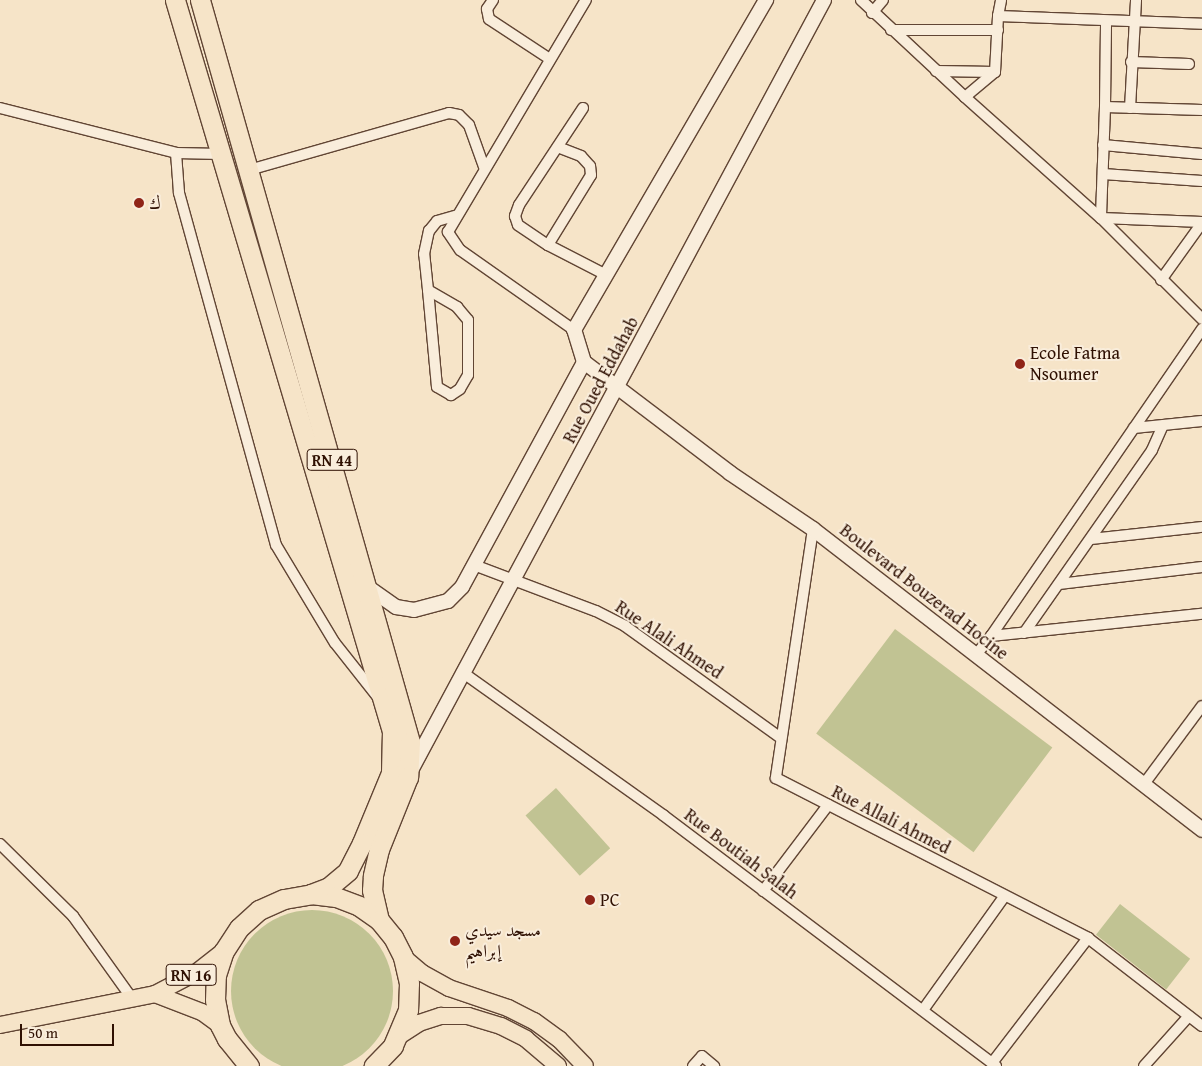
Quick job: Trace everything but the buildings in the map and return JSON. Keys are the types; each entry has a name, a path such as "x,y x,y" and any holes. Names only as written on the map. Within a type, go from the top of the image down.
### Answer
{"highway":[{"name":"RN 44","path":"175,0 386,708 394,747 388,783 348,871 329,886 311,894"},
{"name":"RN 44","path":"200,0 369,588 406,725 410,757 408,777 379,849 373,876 372,890 379,920"},
{"path":"233,1066 216,992 224,951 239,928 259,910 284,899 311,894 351,903 379,920 393,937 404,957 409,984 408,1001 399,1036 381,1063"},
{"path":"224,1032 249,1066"}],"main road":[{"path":"369,588 396,607 414,610 432,607 448,601 462,587 584,362 574,330 766,0"},
{"name":"Rue Oued Eddahab","path":"408,777 462,672 620,386 824,0"},
{"name":"Boulevard Bouzerad Hocine","path":"584,362 620,386 730,472 813,529 1202,830"},
{"name":"RN 16","path":"0,1025 131,997 154,994 197,972 224,951"},
{"path":"404,957 422,973 449,988 508,1008 534,1021 559,1039 585,1066"},
{"name":"RN 16","path":"154,994 202,1012 224,1032"},
{"path":"399,1036 419,1023 441,1016 468,1016 501,1026 526,1039 558,1066"}],"street":[{"path":"493,0 487,9 489,19 550,59"},
{"path":"574,330 460,250 448,232 484,167 586,0"},
{"path":"861,0 872,13 1101,218 1161,280 1202,318"},
{"path":"872,13 883,0"},
{"path":"965,97 995,72 998,16 1001,0"},
{"path":"1130,108 1131,62 1136,0"},
{"path":"998,16 1202,24"},
{"path":"1101,218 1106,21"},
{"path":"891,30 998,30"},
{"path":"1131,62 1190,64"},
{"path":"936,71 995,72"},
{"path":"1105,107 1202,110"},
{"path":"0,108 176,153 221,154"},
{"path":"583,108 519,205 515,216 518,225 548,245 606,275"},
{"path":"249,170 449,113 460,115 469,125 484,167"},
{"path":"1103,145 1202,154"},
{"path":"548,245 591,175 590,166 581,156 558,146"},
{"path":"176,153 179,193 276,545 335,643 386,708"},
{"path":"1103,174 1202,181"},
{"path":"428,290 458,307 468,320 468,375 460,390 451,395 438,387 424,254 430,231 437,221 456,216"},
{"path":"1101,218 1202,223"},
{"path":"1161,280 1202,223"},
{"path":"975,656 991,636 1202,329"},
{"path":"1134,428 1202,421"},
{"path":"1024,633 1152,450 1163,425"},
{"path":"1090,539 1202,527"},
{"name":"Rue Allali Ahmed","path":"813,529 776,778 1004,897 1088,938 1202,1026"},
{"name":"Rue Alali Ahmed","path":"474,565 596,611 625,626 781,738"},
{"path":"1059,584 1202,567"},
{"path":"991,636 1199,614 1202,604"},
{"name":"Rue Boutiah Salah","path":"462,672 763,891 994,1065"},
{"path":"1144,784 1202,706"},
{"path":"763,891 828,805"},
{"path":"0,844 73,916 131,997"},
{"path":"923,1010 1004,897"},
{"path":"994,1065 1088,938"},
{"path":"1144,1066 1188,1016"},
{"path":"693,1066 702,1056 714,1066"}],"green space":[{"path":"895,629 1052,748 973,852 816,734"},
{"path":"556,788 610,848 580,876 526,815"},
{"path":"1120,904 1190,959 1166,990 1096,935"},
{"path":"312,910 328,912 343,917 357,924 369,934 379,946 386,960 391,975 393,991 391,1007 386,1022 379,1036 369,1048 357,1058 343,1065 328,1070 312,1072 296,1070 281,1065 267,1058 255,1048 245,1036 238,1022 233,1007 231,991 233,975 238,960 245,946 255,934 267,924 281,917 296,912"}],"place":[{"name":"ك","path":"139,203"},
{"name":"Ecole Fatma Nsoumer","path":"1020,364"},
{"name":"PC","path":"590,900"},
{"name":"مسجد سيدي إبراهيم","path":"455,941"}]}
